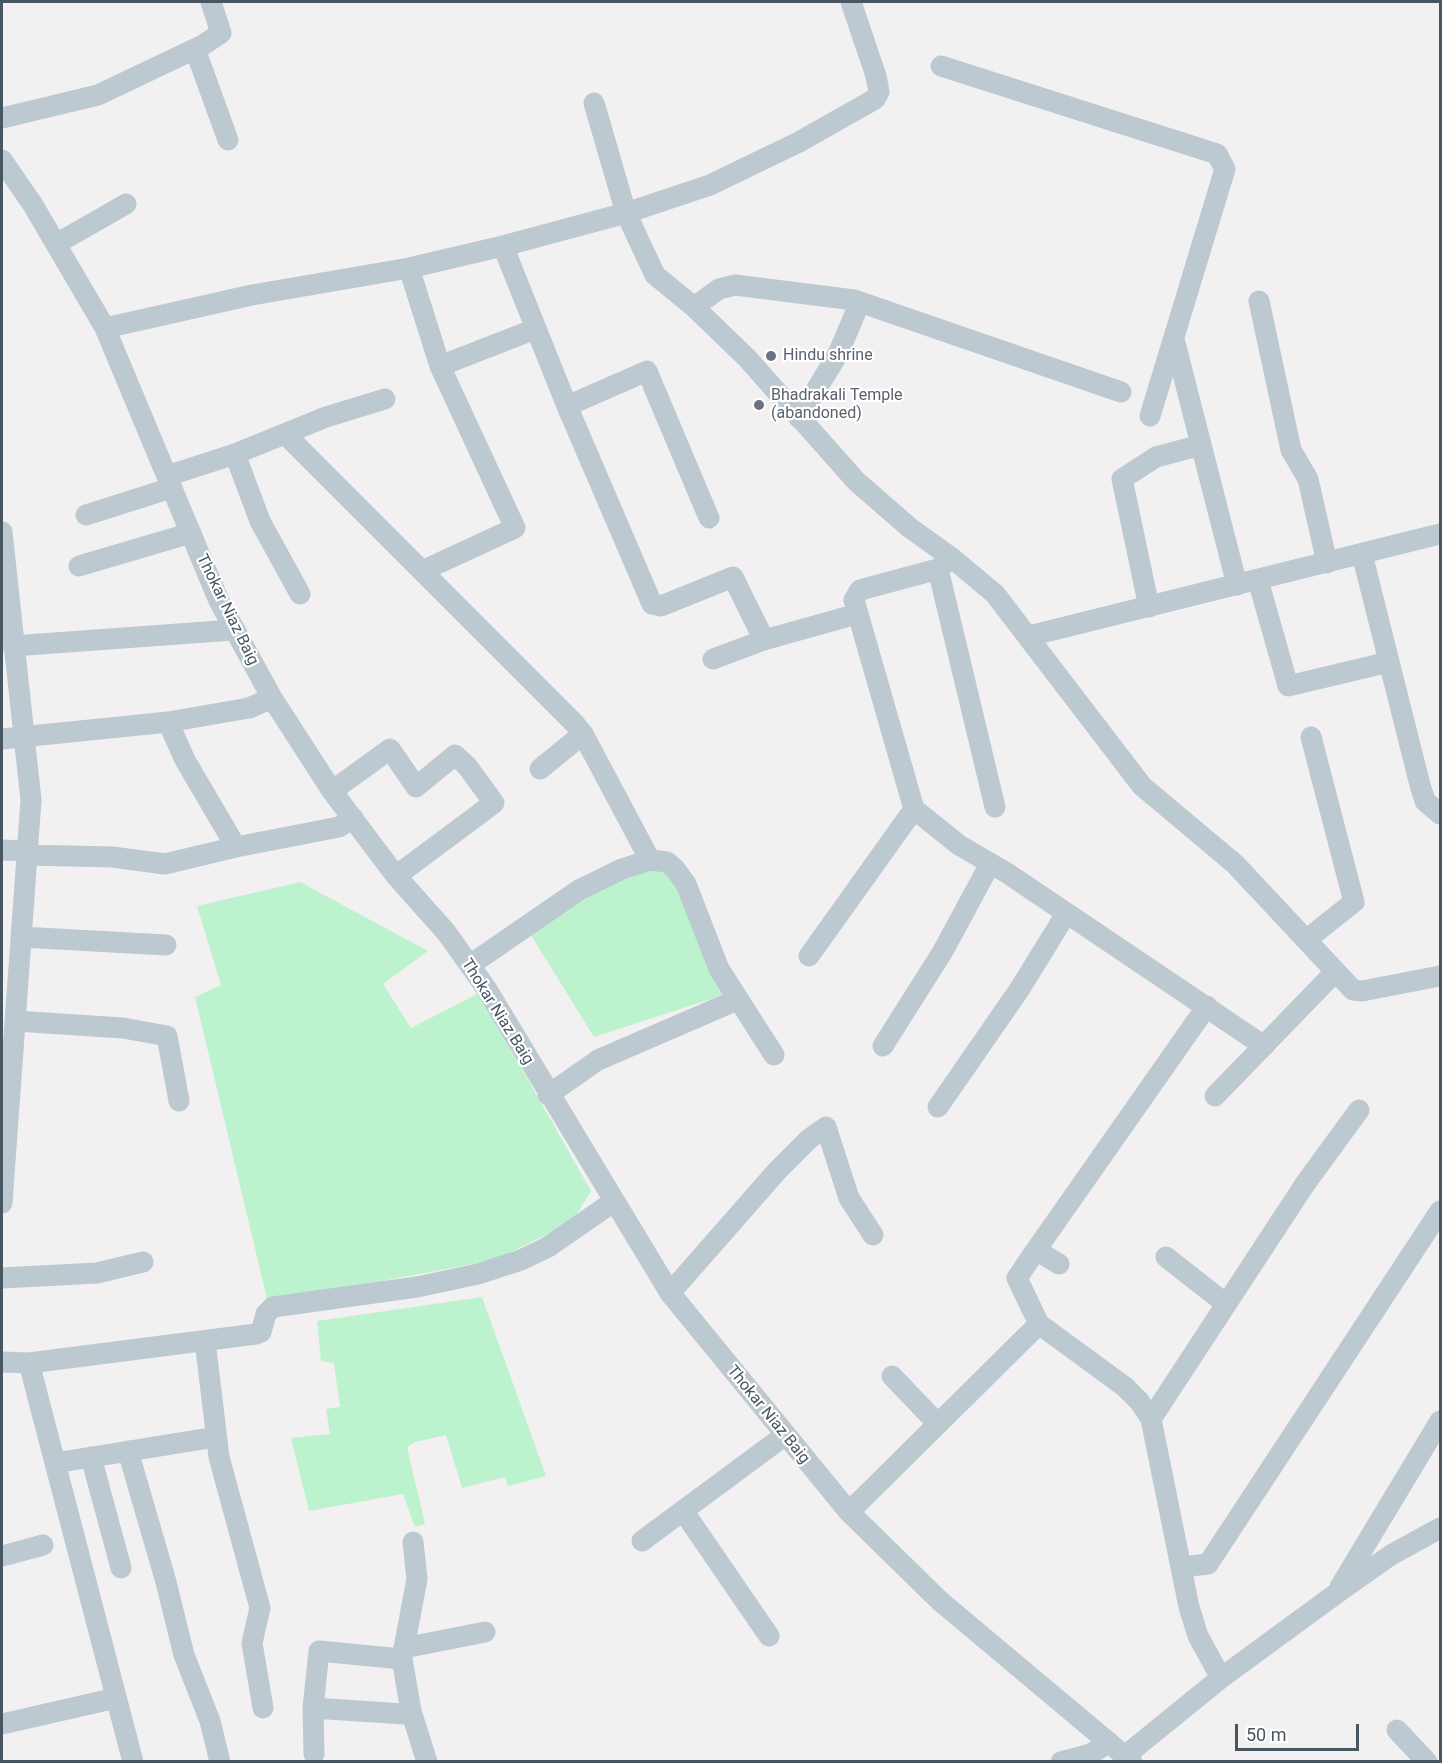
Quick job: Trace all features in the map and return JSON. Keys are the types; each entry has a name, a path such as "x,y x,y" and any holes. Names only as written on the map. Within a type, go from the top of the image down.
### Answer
{"street":[{"path":"2,118 98,95 195,50 221,33 211,2"},
{"path":"105,328 252,295 409,268 503,246 626,213 710,185 799,142 875,99 879,92 876,76 851,2"},
{"path":"195,50 228,140"},
{"path":"941,66 1217,154 1225,169 1150,416"},
{"path":"594,103 626,213 655,275 694,307 747,358 856,481 910,528 945,563 995,594 1142,786 1235,864 1353,990 1362,991 1440,976"},
{"name":"Thokar Niaz Baig","path":"2,160 33,205 105,328 233,630 272,698 332,790 396,876 446,932 470,965 670,1293 784,1437 849,1512 940,1601 1129,1758"},
{"path":"56,244 126,204"},
{"path":"503,246 567,406 652,604 661,606 733,577 764,640"},
{"path":"409,268 440,366 514,528 422,571"},
{"path":"694,307 719,289 735,285 860,302 1121,392"},
{"path":"1259,301 1291,450 1308,479 1327,563"},
{"path":"799,418 838,354 860,302"},
{"path":"440,366 536,329"},
{"path":"1174,338 1238,585"},
{"path":"567,406 647,371 709,518"},
{"path":"86,515 326,417 385,399"},
{"path":"286,435 583,734 650,860"},
{"path":"1149,607 1122,479 1156,457 1202,445"},
{"path":"235,454 260,520 300,594"},
{"path":"2,531 31,800 2,1191"},
{"path":"79,566 190,533"},
{"path":"1029,636 1440,534"},
{"path":"1362,554 1425,801 1440,814"},
{"path":"945,563 860,590 854,600 914,809 959,845 1207,1005 1264,1046"},
{"path":"945,563 995,807"},
{"path":"1258,580 1288,686 1389,662"},
{"path":"713,659 764,640 857,614"},
{"path":"13,646 233,630"},
{"path":"2,739 168,722 249,708 272,698"},
{"path":"168,722 185,760 236,847"},
{"path":"540,769 583,734"},
{"path":"1305,940 1354,902 1311,737"},
{"path":"332,790 390,749 416,787 455,755 467,766 494,803 396,876"},
{"path":"809,956 914,809"},
{"path":"2,850 112,857 165,864 236,847 339,827 353,818"},
{"path":"470,965 579,890 622,869 650,860 667,862 686,884 719,969 774,1056"},
{"path":"883,1046 943,951 990,864"},
{"path":"938,1107 1019,990 1066,914"},
{"path":"21,937 166,945"},
{"path":"1215,1096 1335,972"},
{"path":"548,1095 598,1060 737,999"},
{"path":"1207,1005 1017,1278 1039,1324 1125,1387 1151,1419 1189,1607 1198,1636 1221,1678"},
{"path":"15,1021 123,1028 167,1036 179,1101"},
{"path":"1151,1419 1305,1184 1359,1110"},
{"path":"670,1293 777,1171 809,1139 826,1127 849,1198 873,1235"},
{"path":"2,1362 29,1363 256,1334 261,1332 266,1314 273,1307 417,1287 478,1274 521,1260 548,1247 613,1202"},
{"path":"1182,1567 1208,1564 1440,1211"},
{"path":"1036,1250 1059,1264"},
{"path":"1166,1257 1226,1304"},
{"path":"2,1278 98,1273 143,1262"},
{"path":"849,1512 1039,1324"},
{"path":"205,1341 216,1437 260,1608 252,1643 262,1708"},
{"path":"29,1363 133,1761"},
{"path":"892,1376 937,1423"},
{"path":"1336,1593 1440,1421"},
{"path":"55,1463 216,1437"},
{"path":"642,1541 784,1437"},
{"path":"128,1451 166,1582 184,1655 210,1721 220,1761"},
{"path":"91,1457 121,1569"},
{"path":"684,1512 769,1636"},
{"path":"1129,1758 1221,1678 1391,1555 1440,1528"},
{"path":"413,1542 417,1579 403,1654 411,1711 427,1761"},
{"path":"2,1556 44,1545"},
{"path":"314,1754 313,1708 319,1651 403,1654 484,1632"},
{"path":"2,1724 116,1698"},
{"path":"313,1708 404,1714 411,1711"},
{"path":"1397,1730 1427,1761"},
{"path":"1061,1761 1091,1754 1109,1742"},
{"path":"1436,1761 1440,1759"}],"green space":[{"path":"649,869 676,875 723,995 594,1037 529,932 624,876"},
{"path":"300,882 428,951 383,984 411,1028 479,993 591,1191 572,1222 495,1260 338,1289 267,1299 195,997 221,985 197,906"},
{"path":"482,1297 546,1476 508,1486 505,1477 462,1488 446,1435 415,1442 407,1447 425,1524 415,1527 403,1494 309,1511 291,1438 330,1434 326,1409 340,1407 334,1363 321,1361 317,1321"}],"place":[{"name":"Hindu shrine","path":"771,356"},
{"name":"Bhadrakali Temple (abandoned)","path":"759,405"}]}
